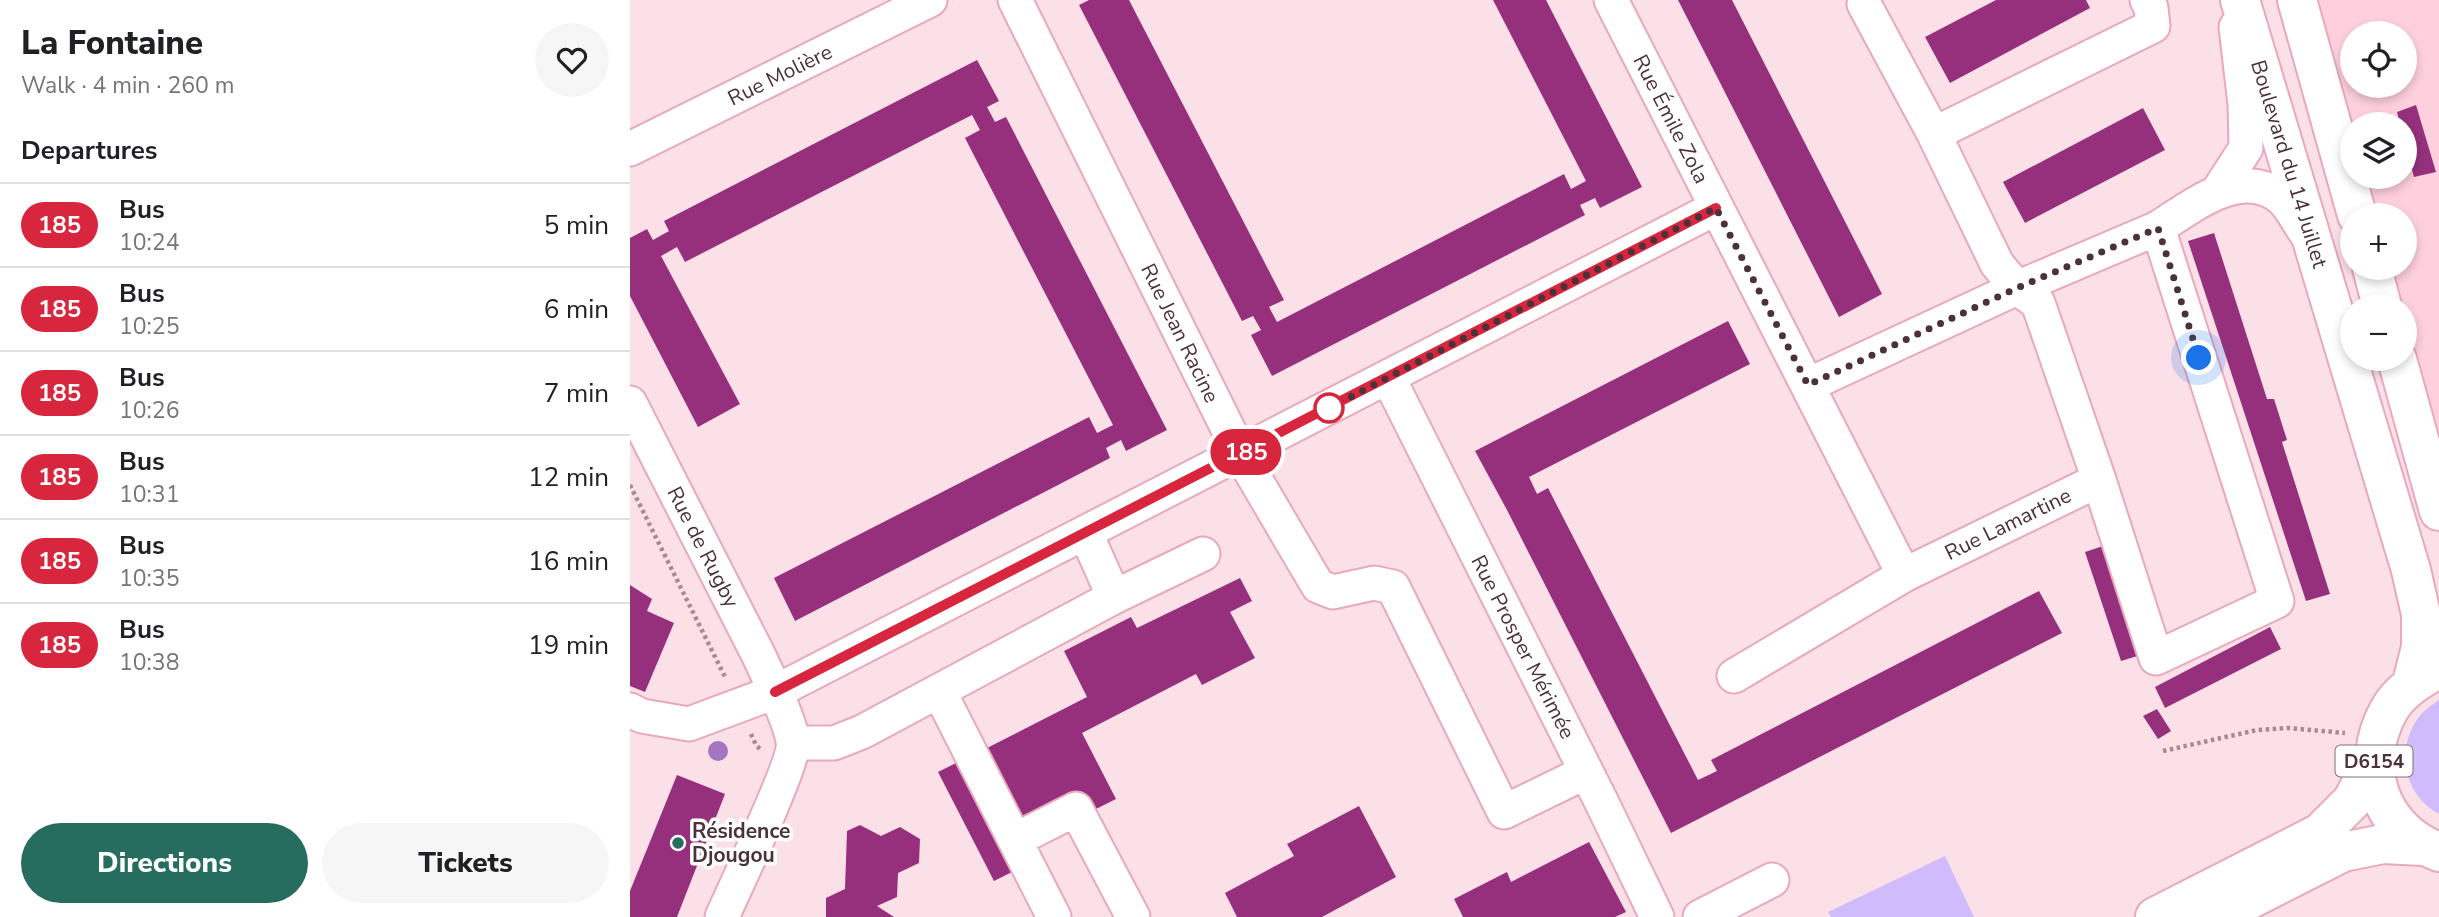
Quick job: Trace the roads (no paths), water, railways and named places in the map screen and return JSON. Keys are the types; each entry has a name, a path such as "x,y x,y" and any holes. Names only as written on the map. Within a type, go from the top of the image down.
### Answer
{"main road":[{"name":"Boulevard du 14 Juillet","path":"2240,0 2411,570 2421,614 2421,647 2426,676"},
{"path":"2297,0 2354,203"},
{"path":"2400,371 2439,511"},
{"name":"D6154","path":"2426,676 2390,707 2375,748 2377,785 2387,810 2402,831 2431,849"},
{"path":"2155,917 2320,833 2352,801 2375,748"},
{"path":"2215,917 2343,852 2383,844 2431,849"}],"street":[{"name":"Rue Molière","path":"630,149 930,0"},
{"name":"Rue Jean Racine","path":"1014,0 1241,455 1318,586 1333,592 1374,583 1393,587 1504,811 1586,772"},
{"name":"Rue Émile Zola","path":"1611,0 1904,575"},
{"path":"1934,134 2153,26 2147,0"},
{"path":"2218,191 2246,148 2245,104 2233,0"},
{"path":"1866,1 1997,264 2017,288 2038,303 2156,658 2277,601 2158,228"},
{"path":"1808,385 2017,288 2158,228 2218,191 2249,186 2281,198 2313,243"},
{"path":"630,710 642,716 689,724 775,692 1241,455 1716,208"},
{"name":"Rue Prosper Mérimée","path":"1388,377 1657,917"},
{"name":"Rue de Rugby","path":"630,403 775,692 790,758"},
{"name":"Rue Lamartine","path":"1734,676 1904,575 2099,480"},
{"path":"1086,534 1114,597"},
{"path":"722,917 790,758 862,732 1114,597 1203,554"},
{"path":"939,691 1054,917"},
{"path":"1015,840 1076,809 1133,917"},
{"path":"1700,917 1772,880"}],"place":[{"name":"Résidence Djougou","path":"678,843"}]}
